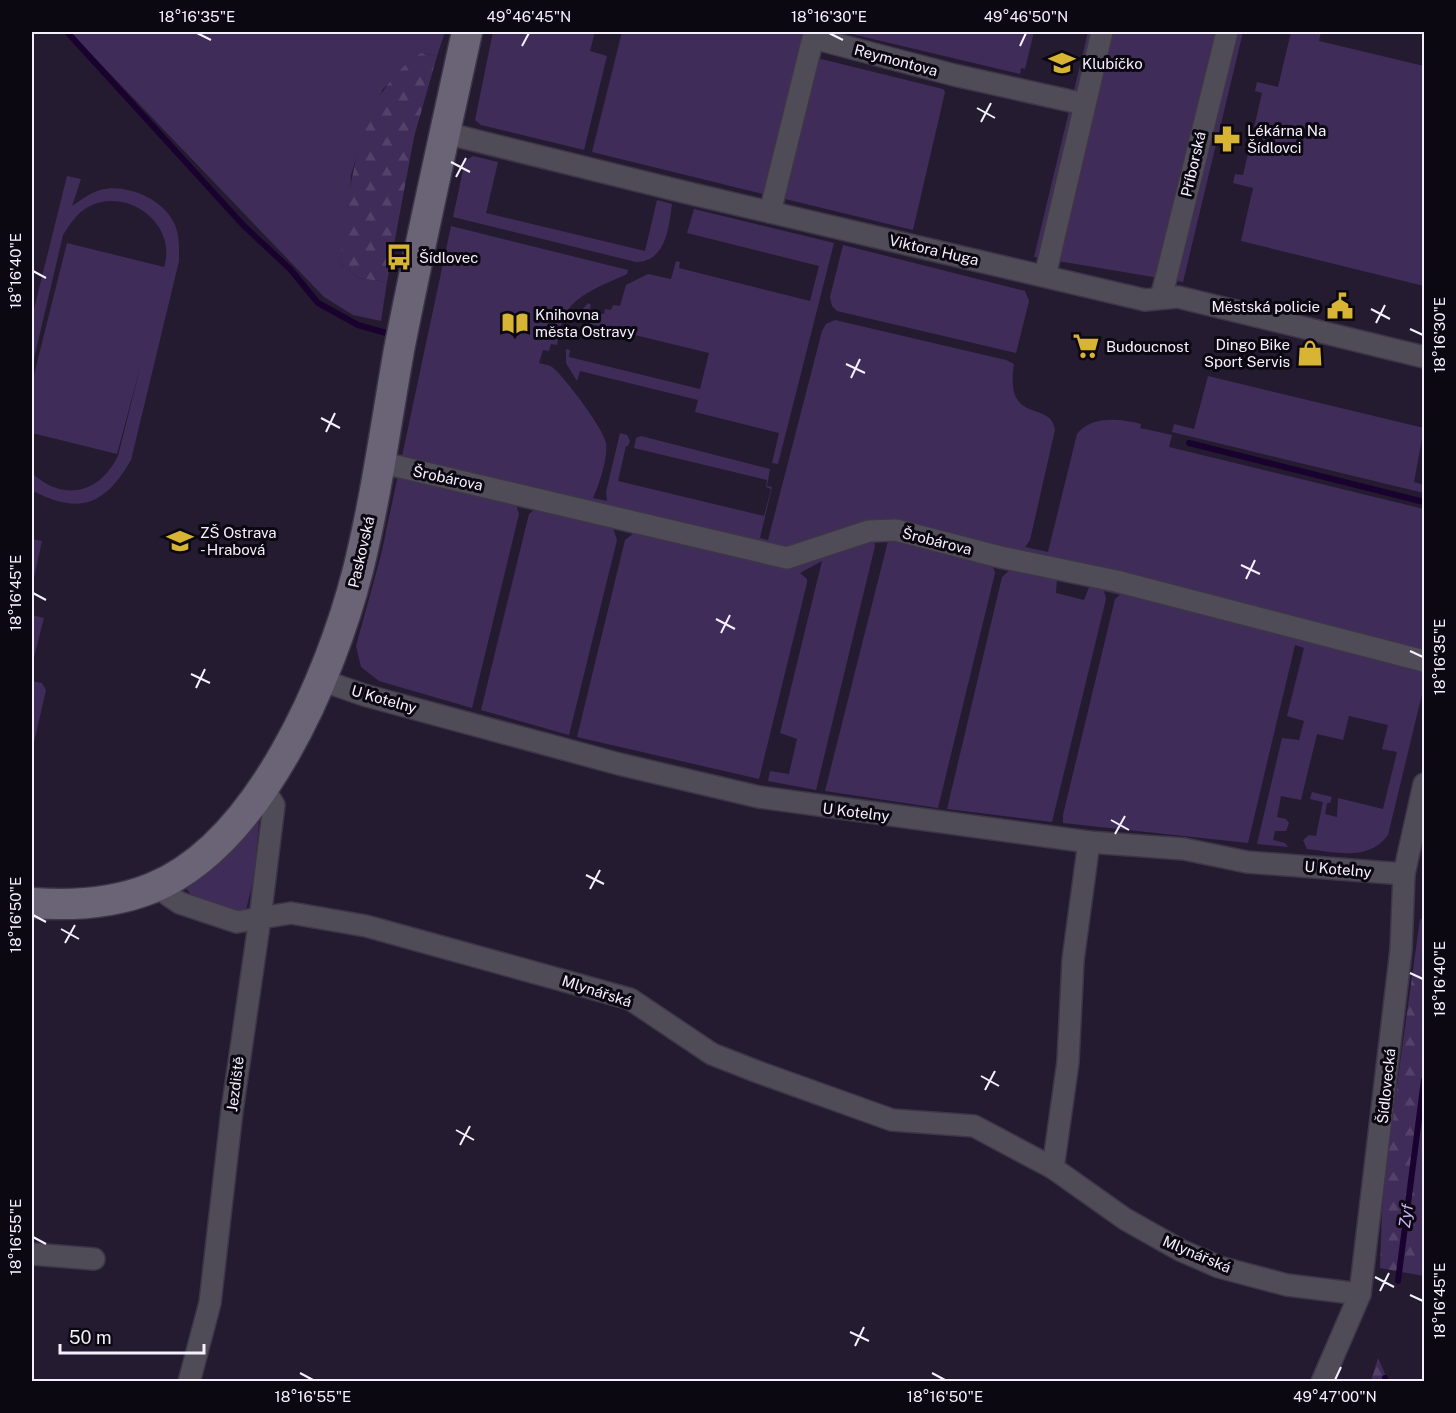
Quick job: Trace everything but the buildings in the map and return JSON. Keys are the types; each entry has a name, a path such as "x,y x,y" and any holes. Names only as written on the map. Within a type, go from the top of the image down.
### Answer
{"main road":[{"name":"Paskovská","path":"32,903 94,902 122,898 160,884 187,869 211,848 263,788 287,750 321,680 355,579 402,336 467,32"}],"street":[{"path":"1045,276 1102,32"},
{"name":"Příborská","path":"1161,298 1227,32"},
{"name":"Reymontova","path":"770,212 813,38 954,75 1084,104"},
{"name":"Viktora Huga","path":"445,133 1145,300 1178,297 1425,357"},
{"name":"Šrobárova","path":"379,462 787,558 869,531 896,530 1000,557 1116,581 1425,661"},
{"name":"U Kotelny","path":"321,680 364,695 619,764 759,797 1089,842 1184,849 1248,862 1404,874"},
{"name":"Šídlovecká","path":"1322,1382 1360,1294 1401,950 1404,874 1425,784"},
{"name":"Jezdiště","path":"189,1382 210,1303 233,1099 260,918 274,805 263,788"},
{"path":"1053,1168 1068,1062 1073,960 1089,842"},
{"name":"Mlynářská","path":"160,884 168,895 180,903 237,922 291,913 366,926 630,999 712,1054 758,1072 892,1120 974,1126 1053,1168 1125,1219 1180,1250 1209,1263 1287,1285 1360,1294"},
{"path":"32,1254 94,1258"}],"green space":[{"path":"70,32 445,32 437,56 421,53 383,89 362,139 351,175 350,201 340,263 358,278 387,282 381,321 353,315 324,297"},
{"path":"493,32 595,32 590,51 607,56 584,150 481,125 475,120"},
{"path":"622,32 811,32 771,196 592,152"},
{"path":"843,32 1034,32 1025,69 1021,68 1020,74"},
{"path":"1088,32 1243,32 1183,282 1034,257"},
{"path":"1291,32 1321,32 1319,41 1424,66 1424,286 1241,241 1253,188 1233,183 1235,174 1243,175 1262,93 1255,91 1257,82 1278,87"},
{"path":"421,53 437,56 414,137 387,282 358,278 340,263 359,147 368,120 381,94 398,72"},
{"path":"821,59 943,89 945,92 913,230 781,198 817,61"},
{"path":"473,156 498,162 486,213 645,251 657,200 672,204 664,242 654,256 636,262 453,217 465,161"},
{"path":"67,176 81,179 72,206 93,193 110,188 131,191 151,199 160,205 173,221 179,246 179,261 131,460 111,487 101,496 78,504 64,503 33,491 32,473 56,488 68,490 80,490 101,479 118,456 141,364 117,454 32,433 32,383 67,243 164,267 166,251 164,237 156,224 146,213 133,205 118,201 103,202 80,212 63,235 32,367 32,317"},
{"path":"694,209 834,243 778,464 772,463 779,433 695,412 698,400 580,371 577,381 566,363 566,349 570,350 569,357 700,389 709,353 573,320 588,303 591,305 588,317 595,318 597,313 604,314 605,309 611,310 613,305 620,306 626,285 648,274 671,279 676,261 680,262 679,268 810,301 819,266 687,233"},
{"path":"451,226 628,270 627,274 591,291 575,302 563,320 557,345 551,344 549,351 543,350 539,363 552,367 565,381 583,403 604,436 606,457 593,498 607,501 606,492 620,433 627,435 630,441 626,446 618,481 764,516 771,489 766,487 767,480 634,448 636,438 641,436 770,469 767,486 772,487 760,538 768,540 822,331 826,324 835,320 1006,360 1014,364 1013,384 1016,397 1029,409 1046,415 1052,421 1055,430 1030,540 1025,547 1048,552 1077,434 1090,424 1107,420 1141,424 1140,428 1172,435 1169,447 1424,509 1424,686 1388,835 1371,849 1340,853 1307,849 1303,840 1309,835 1316,836 1323,802 1310,799 1312,792 1332,797 1330,803 1327,803 1325,814 1337,817 1338,798 1383,809 1397,752 1382,749 1388,725 1349,716 1343,740 1317,734 1301,800 1281,796 1277,817 1286,819 1289,823 1286,831 1275,831 1273,840 1285,843 1288,847 1257,844 1282,738 1299,740 1304,721 1287,716 1304,648 1295,645 1248,843 1063,823 1063,815 1115,599 1120,595 1104,591 1106,599 1052,822 947,809 1002,577 1011,569 992,564 995,573 938,808 825,791 888,541 874,542 875,546 816,790 768,781 770,771 789,774 797,739 780,733 822,561 800,573 807,579 807,583 759,779 577,737 625,540 634,533 613,528 617,540 569,735 481,710 529,514 535,509 516,504 519,514 472,708 379,681 361,667 356,646 381,555","holes":["1057,579 1089,587 1084,600 1056,593"]},
{"path":"843,245 1025,291 1029,301 1016,353 837,311 832,306 830,297"},
{"path":"1208,376 1424,428 1414,482 1424,485 1424,493 1172,432 1174,424 1194,429"},
{"path":"32,539 42,541 33,582 32,582"},
{"path":"32,615 44,618 33,661 32,660"},
{"path":"32,681 42,683 46,690 32,751"},
{"path":"259,822 254,877 245,914 194,899 186,888 209,870 249,826"},
{"path":"1420,919 1424,920 1424,1276 1380,1268 1383,1187"},
{"path":"1378,1358 1388,1381 1371,1381"}],"waterway":[{"path":"67,32 244,226 290,269 318,303 358,325 393,335"},
{"path":"1189,443 1424,502"},
{"name":"Zyf","path":"1398,1281 1424,1080"}],"place":[{"name":"Klubíčko","path":"1062,63"},
{"name":"Lékárna Na Šídlovci","path":"1227,139"},
{"name":"Šídlovec","path":"399,257"},
{"name":"Městská policie","path":"1340,306"},
{"name":"Knihovna města Ostravy","path":"515,323"},
{"name":"Budoucnost","path":"1086,346"},
{"name":"Dingo Bike Sport Servis","path":"1310,353"},
{"name":"ZŠ Ostrava - Hrabová","path":"180,541"}]}
